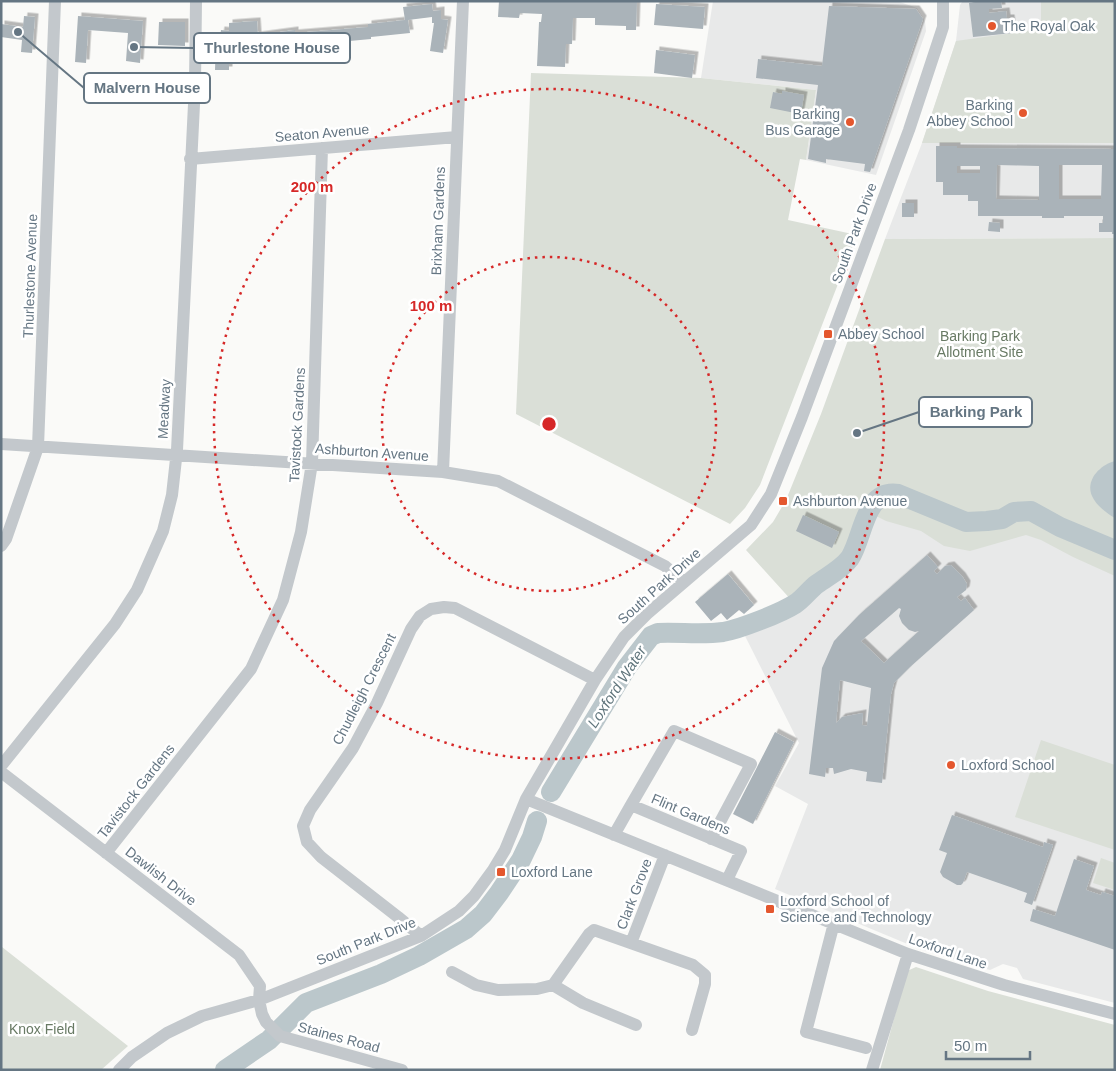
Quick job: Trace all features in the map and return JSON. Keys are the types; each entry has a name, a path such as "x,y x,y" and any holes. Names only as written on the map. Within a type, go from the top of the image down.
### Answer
{"street":[{"name":"Thurlestone Avenue","path":"1,546 6,539 38,447 55,1"},
{"name":"Meadway","path":"1,766 115,624 137,590 163,531 172,495 176,455 195,84 196,1"},
{"name":"Brixham Gardens","path":"443,472 463,1"},
{"name":"South Park Drive","path":"119,1070 132,1057 167,1033 202,1016 259,1000 421,936 459,911 474,896 494,870 505,850 526,799 595,680 624,637 647,614 750,525 771,494 909,130 943,27 943,1"},
{"name":"Seaton Avenue","path":"190,159 457,136"},
{"name":"Tavistock Gardens","path":"106,853 251,668 282,600 301,532 312,463 322,148"},
{"name":"Ashburton Avenue","path":"1,444 443,472 498,481 665,566 684,582"},
{"name":"Chudleigh Crescent","path":"421,936 321,857 307,842 304,826 310,810 357,740 377,703 411,629 420,616 431,609 455,608 595,680"},
{"path":"631,805 674,730 751,764 711,838"},
{"name":"Dawlish Drive","path":"1,772 239,955 260,986 259,1000"},
{"name":"Loxford Lane","path":"526,799 908,954 1004,985 1115,1014"},
{"name":"Flint Gardens","path":"614,835 631,805 741,851 727,880"},
{"name":"Clark Grove","path":"631,943 665,855"},
{"path":"834,923 806,1032 866,1048"},
{"path":"452,972 476,985 498,990 537,989 553,985 589,934 594,930 693,964 705,975 705,984 692,1030"},
{"path":"872,1070 908,954"},
{"path":"553,985 583,1003 636,1025"},
{"name":"Staines Road","path":"259,1000 262,1014 276,1033 402,1070"}],"shaded area":[{"path":"713,1 883,1 900,2 917,8 925,21 926,31 876,175 806,160 816,90 701,78"},
{"name":"Barking Abbey School","path":"963,1 1115,1 1115,238 885,239 922,143 956,41 960,5"},
{"path":"1115,461 1115,518 1099,506 1090,490 1095,474 1104,466"},
{"name":"Loxford School","path":"891,499 906,503 963,527 992,527 1020,516 1033,517 1056,531 1115,556 1115,1003 1023,979 1017,968 1003,964 990,970 922,950 775,889 808,804 775,786 799,743 743,632 793,613 818,591 845,572 859,555 878,507 881,503"}],"green space":[{"path":"1041,1 1115,1 1115,143 922,143 956,41 1041,29"},
{"path":"531,73 701,78 816,90 806,160 800,159 788,220 857,235 760,485 745,508 730,524 516,414"},
{"name":"Barking Park Allotment Site","path":"1115,238 1115,546 1063,525 1042,512 1025,507 1014,508 999,516 968,519 900,492 879,493 869,505 846,558 813,583 793,602 746,550 773,522 786,500 821,414 885,239"},
{"path":"891,499 906,503 963,527 992,527 1020,516 1033,517 1056,531 1115,556 1115,576 1041,540 1026,535 970,551 944,546 921,531 886,521 874,515 881,503"},
{"path":"1041,740 1115,765 1115,850 1015,817"},
{"path":"1101,858 1115,863 1115,890 1093,883"},
{"name":"Knox Field","path":"2,947 128,1046 101,1070 1,1070"},
{"path":"916,967 988,991 1115,1025 1115,1070 880,1070 907,971"}],"building":[{"path":"499,1 637,1 636,30 626,30 626,26 595,25 595,18 573,18 572,44 566,44 565,67 537,66 539,22 541,22 542,14 520,13 519,18 498,17"},
{"name":"The Royal Oak","path":"1001,1 1002,8 989,9 989,13 1006,11 1007,18 1011,18 1013,33 973,37 969,3"},
{"path":"432,4 433,11 441,10 441,19 448,20 443,53 430,51 434,23 432,23 432,17 408,20 410,33 371,37 371,39 296,46 295,43 259,47 259,42 255,42 255,35 229,37 229,70 215,70 216,37 220,37 221,30 229,31 229,23 257,21 258,35 295,30 295,33 368,27 368,24 405,20 403,7"},
{"path":"656,4 705,7 703,29 654,25"},
{"name":"Barking Bus Garage","path":"829,6 916,9 923,19 870,172 864,171 865,164 826,159 826,163 808,159 818,85 756,78 758,59 822,66"},
{"path":"24,16 35,17 32,53 21,52 22,40 1,37 1,24 23,27"},
{"path":"78,16 143,21 140,63 126,61 128,33 88,30 86,63 75,62"},
{"path":"159,22 185,22 185,46 158,45"},
{"path":"656,50 695,55 692,78 654,73"},
{"path":"782,91 804,95 800,118 794,117 795,113 770,108 773,92 782,94"},
{"path":"936,146 957,146 957,148 1115,149 1115,234 1112,234 1112,232 1099,232 1099,223 1103,223 1103,216 1042,218 1042,216 978,216 978,201 968,201 968,195 943,195 943,182 936,182","holes":["997,165 1039,166 1039,200 996,199","1059,165 1102,165 1101,199 1059,199","957,166 980,166 980,173 957,173"]},
{"path":"902,203 914,203 914,217 902,217"},
{"path":"989,222 1000,223 1000,232 988,231"},
{"path":"803,515 839,532 832,548 796,531"},
{"path":"927,555 938,567 934,571 937,574 945,566 951,565 962,576 967,584 966,590 957,597 961,601 965,598 974,610 894,683 891,694 882,783 866,781 867,772 851,769 834,774 833,768 826,768 825,777 809,774 822,668 834,641 859,615","holes":["899,608 901,609 899,616 902,623 909,630 919,631 884,663 861,641","840,680 871,688 867,726 862,725 863,713 842,717 836,723"]},
{"path":"728,574 754,605 744,614 739,610 727,620 721,613 711,621 695,602"},
{"path":"775,732 794,742 753,824 733,814"},
{"path":"952,815 1043,847 1044,842 1053,845 1032,905 1024,902 1027,893 967,872 961,885 957,885 943,877 940,872 947,853 939,850"},
{"path":"1074,859 1094,866 1086,890 1101,895 1102,892 1115,896 1115,950 1030,921 1033,909 1055,916"}],"waterway":[{"name":"Loxford Water","path":"551,792 627,667 651,636 658,633 723,632 760,620 795,604 817,584 847,562 855,549 866,516 878,499 887,494 898,494 966,522 1002,519 1014,512 1031,511 1060,527 1115,550"},
{"name":"Loxford Water","path":"225,1070 269,1040 306,1003 381,974 419,956 466,929 483,914 521,860 537,821"}],"place":[{"name":"The Royal Oak","path":"992,26"},
{"name":"Malvern House","path":"18,32"},
{"name":"Thurlestone House","path":"134,47"},
{"name":"Barking Abbey School","path":"1023,113"},
{"name":"Barking Bus Garage","path":"850,122"},
{"name":"Abbey School","path":"828,334"},
{"name":"Barking Park","path":"857,433"},
{"name":"Ashburton Avenue","path":"783,501"},
{"name":"Loxford School","path":"951,765"},
{"name":"Loxford Lane","path":"501,872"},
{"name":"Loxford School of Science and Technology","path":"770,909"}]}
